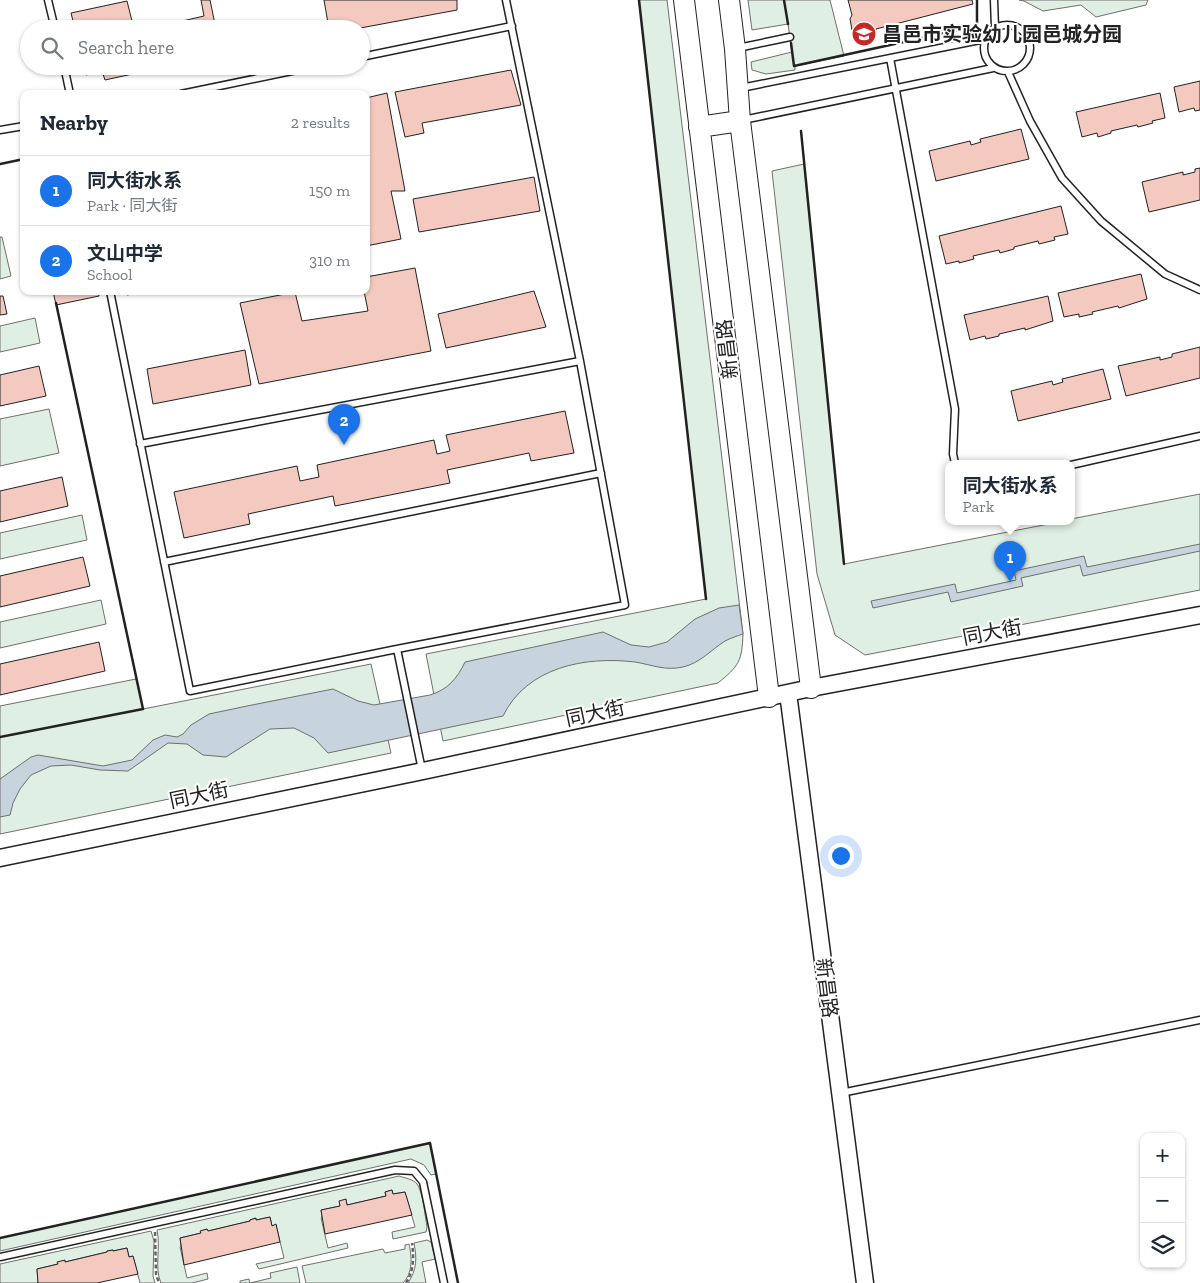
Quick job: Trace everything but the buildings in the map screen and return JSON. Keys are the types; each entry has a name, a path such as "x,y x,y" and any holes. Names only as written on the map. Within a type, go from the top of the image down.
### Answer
{"main road":[{"name":"新昌路","path":"684,0 779,695"},
{"name":"新昌路","path":"728,0 735,49 740,120 811,688"},
{"path":"700,127 740,120"}],"street":[{"name":"同大街","path":"0,858 423,771 811,688 1200,615"},
{"name":"新昌路","path":"779,695 840,1093 865,1283"}],"lane":[{"path":"48,0 53,20"},
{"path":"111,295 190,691 625,604 580,360 506,0"},
{"path":"994,0 995,28"},
{"path":"1010,25 1024,32 1030,45 1027,60 1022,66 1008,72 994,68 988,62 984,55 983,47 989,33 995,28 1010,25"},
{"path":"370,55 512,26"},
{"path":"735,49 790,37"},
{"path":"738,88 985,40"},
{"path":"890,58 955,409 954,460"},
{"path":"740,120 994,68"},
{"path":"1008,72 1030,121 1062,178 1101,221 1165,274 1200,290"},
{"path":"66,75 69,90"},
{"path":"200,90 273,75"},
{"path":"0,130 20,127"},
{"path":"140,444 580,360"},
{"path":"1075,464 1200,436"},
{"path":"164,562 601,474"},
{"path":"397,649 423,771"},
{"path":"840,1093 1200,1020"},
{"path":"0,1257 395,1170 414,1171 423,1182 444,1283"}],"path":[{"path":"154,1223 156,1274 159,1283"},
{"path":"406,1283 412,1271 414,1258 412,1243"}],"green space":[{"path":"639,0 667,0 743,634 742,651 735,667 718,683 443,741 426,654 706,599"},
{"path":"748,0 830,0 844,56 795,66 795,70 766,74 752,70 751,62 792,52 788,24 752,30"},
{"path":"1019,0 1148,0 1146,5 1096,17 1081,5 1043,11"},
{"path":"804,164 844,564 1044,525 1075,525 1075,518 1200,494 1200,590 865,655 835,635 817,574 772,171"},
{"path":"0,237 2,237 11,276 0,279"},
{"path":"35,318 40,343 0,352 0,326"},
{"path":"49,409 59,453 0,466 0,419"},
{"path":"82,515 87,540 0,559 0,533"},
{"path":"101,600 106,624 0,648 0,622"},
{"path":"371,664 391,753 0,834 0,706 136,679 143,709"},
{"path":"430,1143 436,1174 431,1175 424,1165 411,1159 0,1251 0,1238"},
{"path":"399,1176 413,1181 419,1188 425,1211 426,1232 393,1239 392,1232 415,1227 405,1192 393,1194 392,1190 385,1192 386,1196 347,1205 346,1200 340,1206 321,1210 328,1248 347,1243 348,1248 259,1269 256,1264 284,1258 276,1225 272,1226 270,1217 256,1220 255,1218 250,1221 208,1231 207,1229 201,1231 201,1233 180,1238 180,1247 187,1278 207,1273 208,1279 192,1283 161,1283 158,1271 157,1230"},
{"path":"151,1231 154,1241 153,1276 155,1283 140,1283 133,1256 129,1257 127,1248 58,1262 58,1264 37,1269 38,1283 0,1283 0,1264"},
{"path":"427,1240 431,1242 435,1259 422,1262 426,1283 408,1283 416,1264 414,1243"},
{"path":"409,1244 411,1265 409,1275 403,1283 306,1283 302,1266 383,1249 385,1253 405,1249 405,1245"},
{"path":"297,1267 300,1283 250,1283 271,1278 270,1273"},
{"path":"249,1279 250,1283 240,1283 240,1281"}],"shaded area":[{"path":"1200,544 1200,551 1083,576 1080,565 1021,578 1023,586 951,602 948,592 873,608 871,601 955,584 957,593 1016,580 1014,571 1084,556 1087,567"},
{"path":"739,605 743,634 725,641 700,659 683,667 665,668 635,662 597,661 559,668 527,686 514,699 503,716 328,753 314,738 294,728 270,729 226,757 203,755 187,744 168,743 128,771 100,770 71,765 51,766 31,775 20,789 13,803 10,815 0,817 0,779 31,757 38,755 103,766 132,760 153,740 165,735 177,737 183,734 191,725 209,714 333,689 358,701 374,705 430,695 442,690 451,683 459,674 465,662 603,632 631,645 649,647 667,642 695,619 719,608"}],"wall":[{"path":"639,0 706,599"},
{"path":"784,0 788,24"},
{"path":"791,43 794,66 977,26 977,0"},
{"path":"801,131 844,564"},
{"path":"0,164 20,160"},
{"path":"0,737 143,709 56,303"},
{"path":"0,1238 430,1143 458,1283"}],"place":[{"name":"昌邑市实验幼儿园邑城分园","path":"864,34"},
{"name":"文山中学","path":"344,445"},
{"name":"同大街水系","path":"1010,582"}]}
